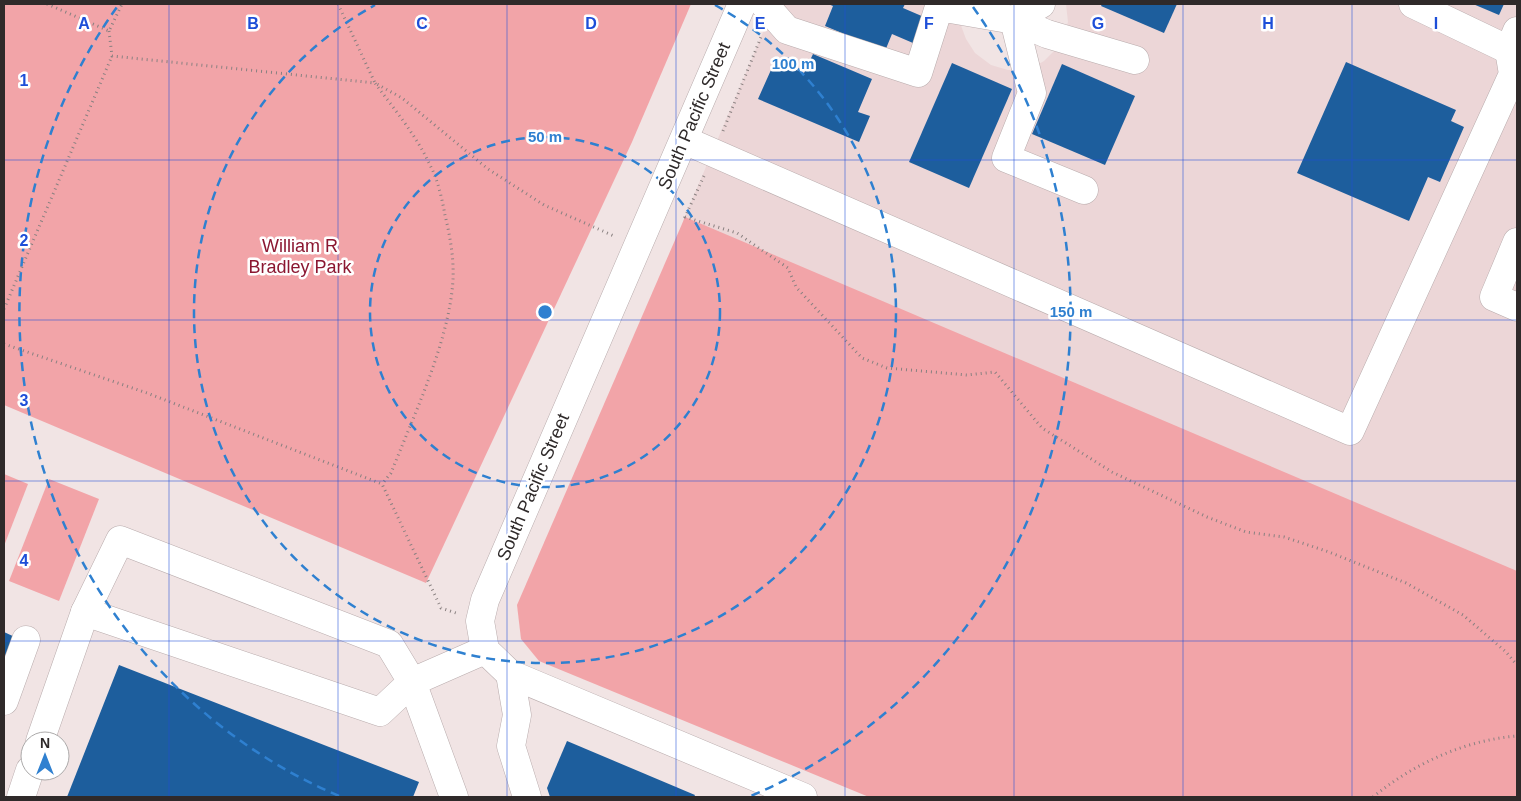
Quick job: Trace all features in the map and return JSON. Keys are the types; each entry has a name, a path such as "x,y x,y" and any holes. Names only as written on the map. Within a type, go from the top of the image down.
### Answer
{"street":[{"name":"South Pacific Street","path":"485,650 480,621 485,600 742,4"},
{"path":"768,8 787,30 918,73 938,7 1005,12 1041,4"},
{"path":"684,140 1350,431 1513,74 1513,41 1413,4"},
{"path":"1005,12 1047,34 1135,60"},
{"path":"1005,12 1032,93 1006,158 1084,190"},
{"path":"1517,242 1494,297 1517,307"},
{"path":"44,731 86,612 120,540 389,644 412,682 454,797"},
{"path":"86,612 380,712 412,682 485,650 510,674 803,797"},
{"path":"4,701 26,640"},
{"path":"510,674 517,716 511,746 527,797"},
{"path":"20,797 26,781"}],"path":[{"path":"46,4 109,31"},
{"path":"4,309 112,56 109,31 122,4"},
{"path":"338,4 375,83 401,118 430,165 443,203 451,243 453,280 445,327 390,474 382,484"},
{"path":"768,8 714,153 686,217 737,233 788,268 796,287 862,358 887,368 967,375 995,372 1042,428 1112,472 1207,517 1246,532 1284,537 1329,552 1406,583 1463,615 1506,652 1517,665"},
{"path":"112,56 375,83 402,98 488,169 544,205 638,245"},
{"path":"4,344 147,393 382,484 441,608 480,621"},
{"path":"1373,797 1391,782 1439,756 1470,745 1517,736"}],"shaded area":[{"path":"775,4 953,4 966,39 975,53 991,65 1008,70 1028,70 1044,61 1060,45 1068,22 1066,4 1517,4 1517,572 683,221"}],"green space":[{"name":"William R Bradley Park","path":"4,4 691,4 632,142 426,583 4,405"},
{"path":"685,217 1517,571 1517,797 869,797 539,661 521,639 517,605"},
{"path":"4,474 28,484 4,546"},
{"path":"49,479 99,499 59,601 9,581"}],"building":[{"path":"828,4 905,4 903,8 924,17 913,43 892,34 885,51 825,26 833,6"},
{"path":"1102,4 1177,4 1164,33 1101,6"},
{"path":"1473,4 1504,4 1499,15"},
{"path":"813,54 872,79 858,112 870,116 859,142 758,99 775,61 804,73"},
{"path":"1346,62 1456,110 1451,121 1464,127 1440,182 1428,177 1409,221 1297,173"},
{"path":"952,63 1012,89 969,188 909,162"},
{"path":"1062,64 1135,96 1105,165 1032,134"},
{"path":"4,632 17,638 9,658 4,656"},
{"path":"119,665 419,782 413,797 67,797"},
{"path":"567,741 695,795 694,797 550,797 547,788"}]}
